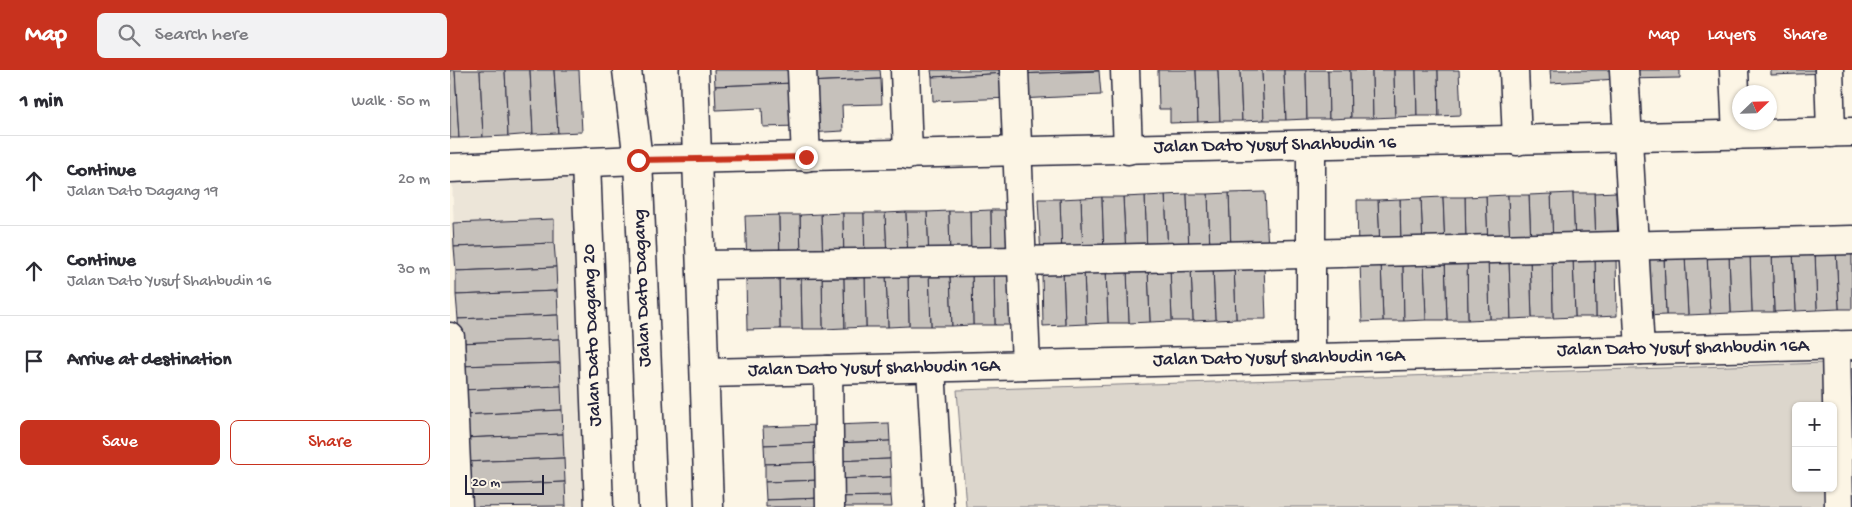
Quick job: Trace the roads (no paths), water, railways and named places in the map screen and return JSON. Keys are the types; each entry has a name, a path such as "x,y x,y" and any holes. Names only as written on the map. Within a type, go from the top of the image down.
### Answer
{"street":[{"name":"Jalan Dato Dagang","path":"627,70 638,160 653,507"},
{"path":"694,70 709,507"},
{"path":"802,70 806,157"},
{"path":"904,70 908,155"},
{"path":"1014,70 1019,152 1026,365"},
{"path":"1124,70 1128,150"},
{"path":"1514,70 1517,140"},
{"path":"1624,70 1640,350"},
{"path":"1734,70 1737,135"},
{"path":"1829,70 1842,133"},
{"name":"Jalan Dato Yusuf Shahbudin 16","path":"450,168 638,160 1842,133"},
{"path":"1311,146 1311,358"},
{"name":"Jalan Dato Dagang 20","path":"586,162 599,507"},
{"path":"702,265 1023,261 1852,240"},
{"path":"450,337 458,507"},
{"path":"1839,507 1844,345"},
{"name":"Jalan Dato Yusuf shahbudin 16A","path":"705,373 1844,345"},
{"path":"931,368 939,507"},
{"path":"828,370 830,507"}]}
